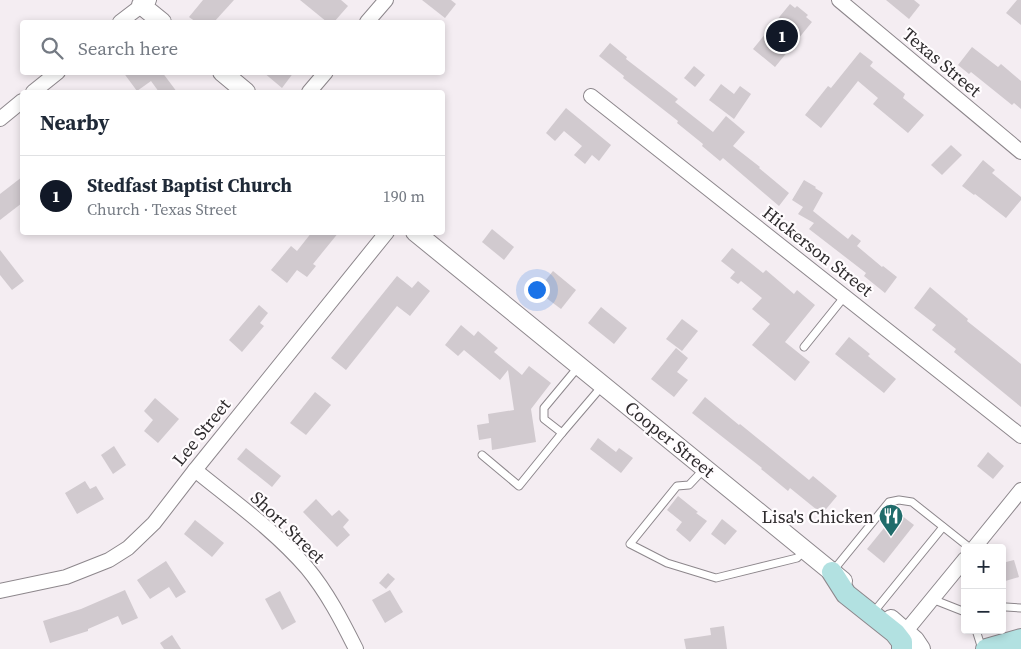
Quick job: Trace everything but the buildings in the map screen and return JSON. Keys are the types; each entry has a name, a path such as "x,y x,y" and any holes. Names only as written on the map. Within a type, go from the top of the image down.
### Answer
{"main road":[{"path":"832,572 846,594 895,633 902,642 904,640"},
{"path":"986,649 1021,639"}],"street":[{"path":"369,20 386,0"},
{"path":"122,20 142,2 160,20"},
{"name":"Texas Street","path":"845,2 1021,152"},
{"path":"36,90 54,75"},
{"path":"226,75 244,90"},
{"path":"311,90 323,75"},
{"name":"Hickerson Street","path":"591,96 1021,436"},
{"path":"0,119 20,103"},
{"name":"Lee Street","path":"0,591 66,578 109,560 128,548 154,523 385,235"},
{"name":"Cooper Street","path":"419,235 877,608 904,640 914,640 921,649"},
{"name":"Short Street","path":"195,470 267,528 308,569 335,608 356,649"},
{"path":"977,544 1021,490"},
{"path":"904,640 932,599 961,564"}],"lane":[{"path":"804,347 845,296"},
{"path":"562,433 544,419 544,408 579,366"},
{"path":"482,455 519,486 603,385"},
{"path":"705,468 690,485 677,486 630,544 667,564 716,578 797,558 805,550"},
{"path":"832,572 889,502 899,500 912,502 965,544"},
{"path":"877,608 943,527"},
{"path":"932,599 961,610"},
{"path":"1006,607 1021,608"},
{"path":"977,634 982,649"}],"place":[{"name":"Stedfast Baptist Church","path":"782,36"},
{"name":"Lisa's Chicken","path":"891,537"}]}
